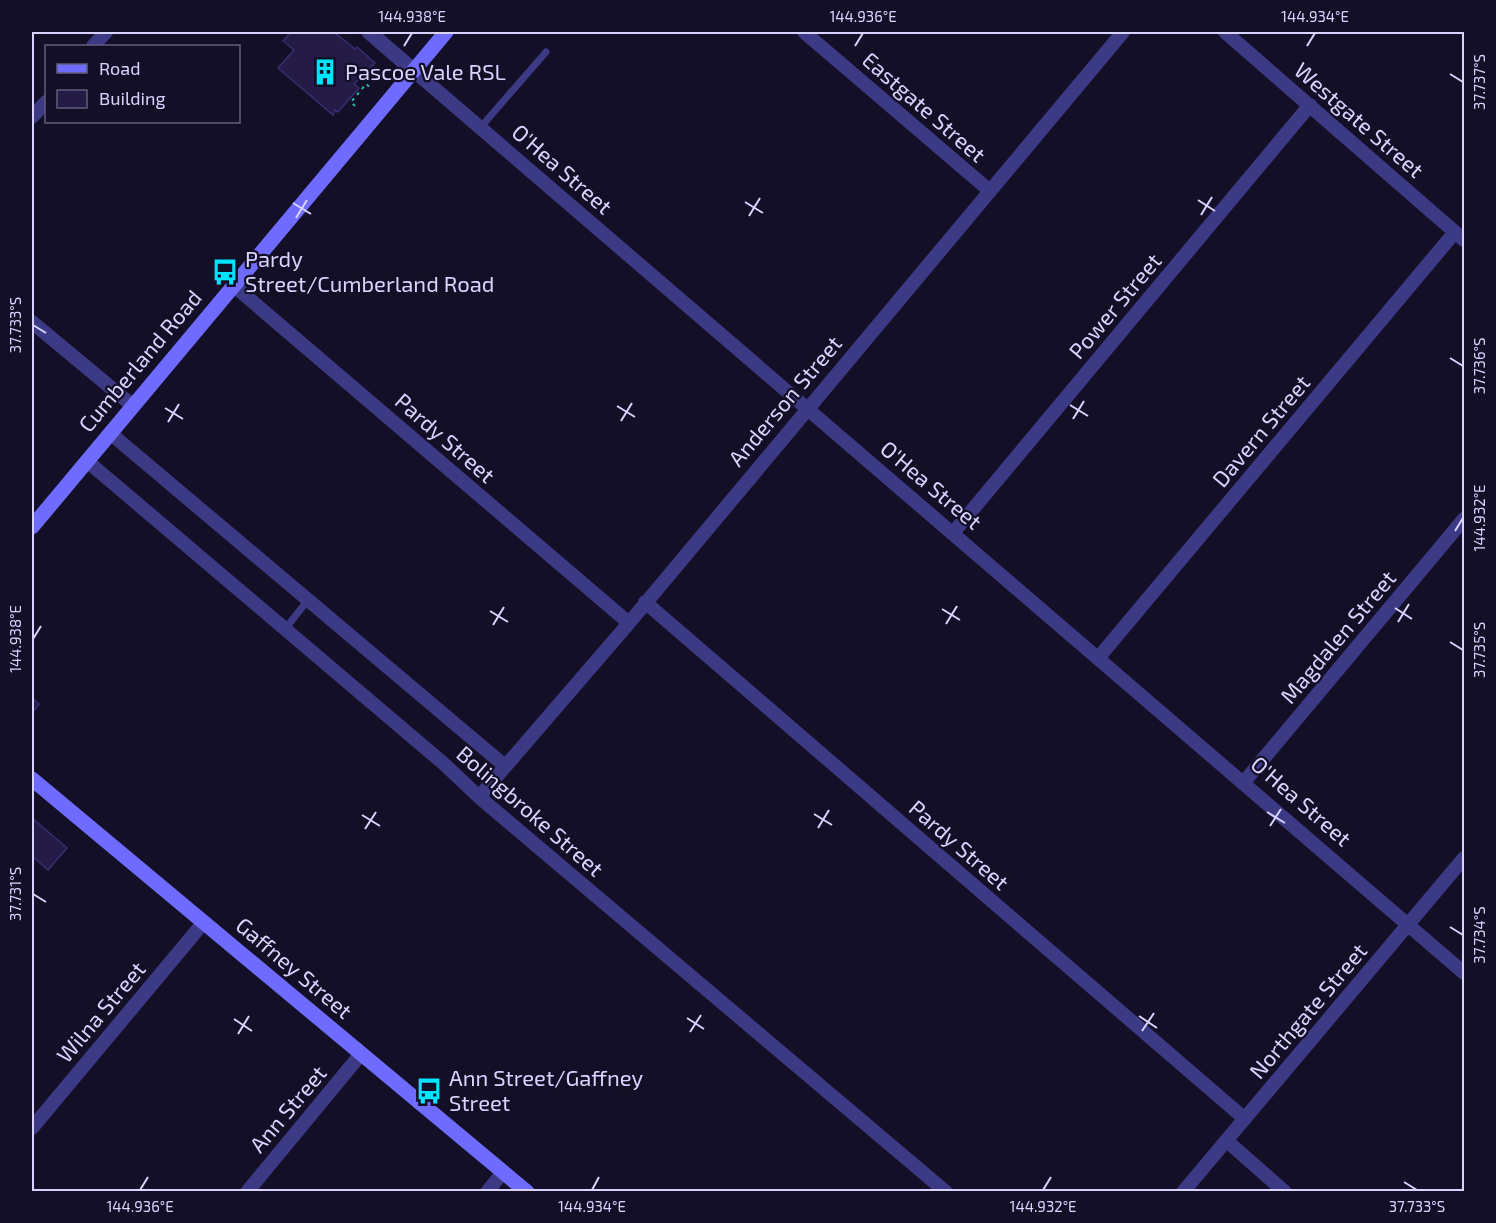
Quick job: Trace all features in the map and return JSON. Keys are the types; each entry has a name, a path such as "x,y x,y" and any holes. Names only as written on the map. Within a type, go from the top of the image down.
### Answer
{"main road":[{"name":"Cumberland Road","path":"32,526 446,32"},
{"name":"Gaffney Street","path":"32,779 527,1191"}],"street":[{"path":"94,45 106,32"},
{"name":"O'Hea Street","path":"369,32 1464,972"},
{"name":"Eastgate Street","path":"804,32 990,190"},
{"name":"Anderson Street","path":"479,797 629,623 806,408 1124,32"},
{"name":"Westgate Street","path":"1225,32 1460,236"},
{"path":"32,117 45,103"},
{"name":"Power Street","path":"953,533 1310,105"},
{"name":"Davern Street","path":"1099,657 1460,236"},
{"name":"Pardy Street","path":"233,285 629,623"},
{"path":"32,322 133,406"},
{"name":"Bolingbroke Street","path":"110,433 505,766"},
{"name":"Bolingbroke Street","path":"87,461 285,628 479,797 946,1191"},
{"name":"Magdalen Street","path":"1244,782 1464,519"},
{"name":"Pardy Street","path":"645,602 1245,1119"},
{"name":"Northgate Street","path":"1183,1191 1464,858"},
{"name":"Wilna Street","path":"32,1128 204,922"},
{"name":"Ann Street","path":"247,1191 361,1054"},
{"path":"1227,1141 1286,1191"},
{"path":"487,1191 503,1172"}],"lane":[{"path":"480,128 546,52"},
{"path":"285,628 309,600"}],"path":[{"path":"355,106 351,102 355,95 366,84 371,88"}],"building":[{"name":"Pascoe Vale RSL","path":"287,32 334,32 355,49 357,47 375,63 354,84 359,88 338,112 335,110 333,115 278,68 294,50 283,41 289,34"},
{"path":"32,698 39,704 32,713"},
{"path":"32,818 67,848 48,870 32,856"}],"place":[{"name":"Pascoe Vale RSL","path":"325,72"},
{"name":"Pardy Street/Cumberland Road","path":"225,272"},
{"name":"Ann Street/Gaffney Street","path":"429,1091"}]}
